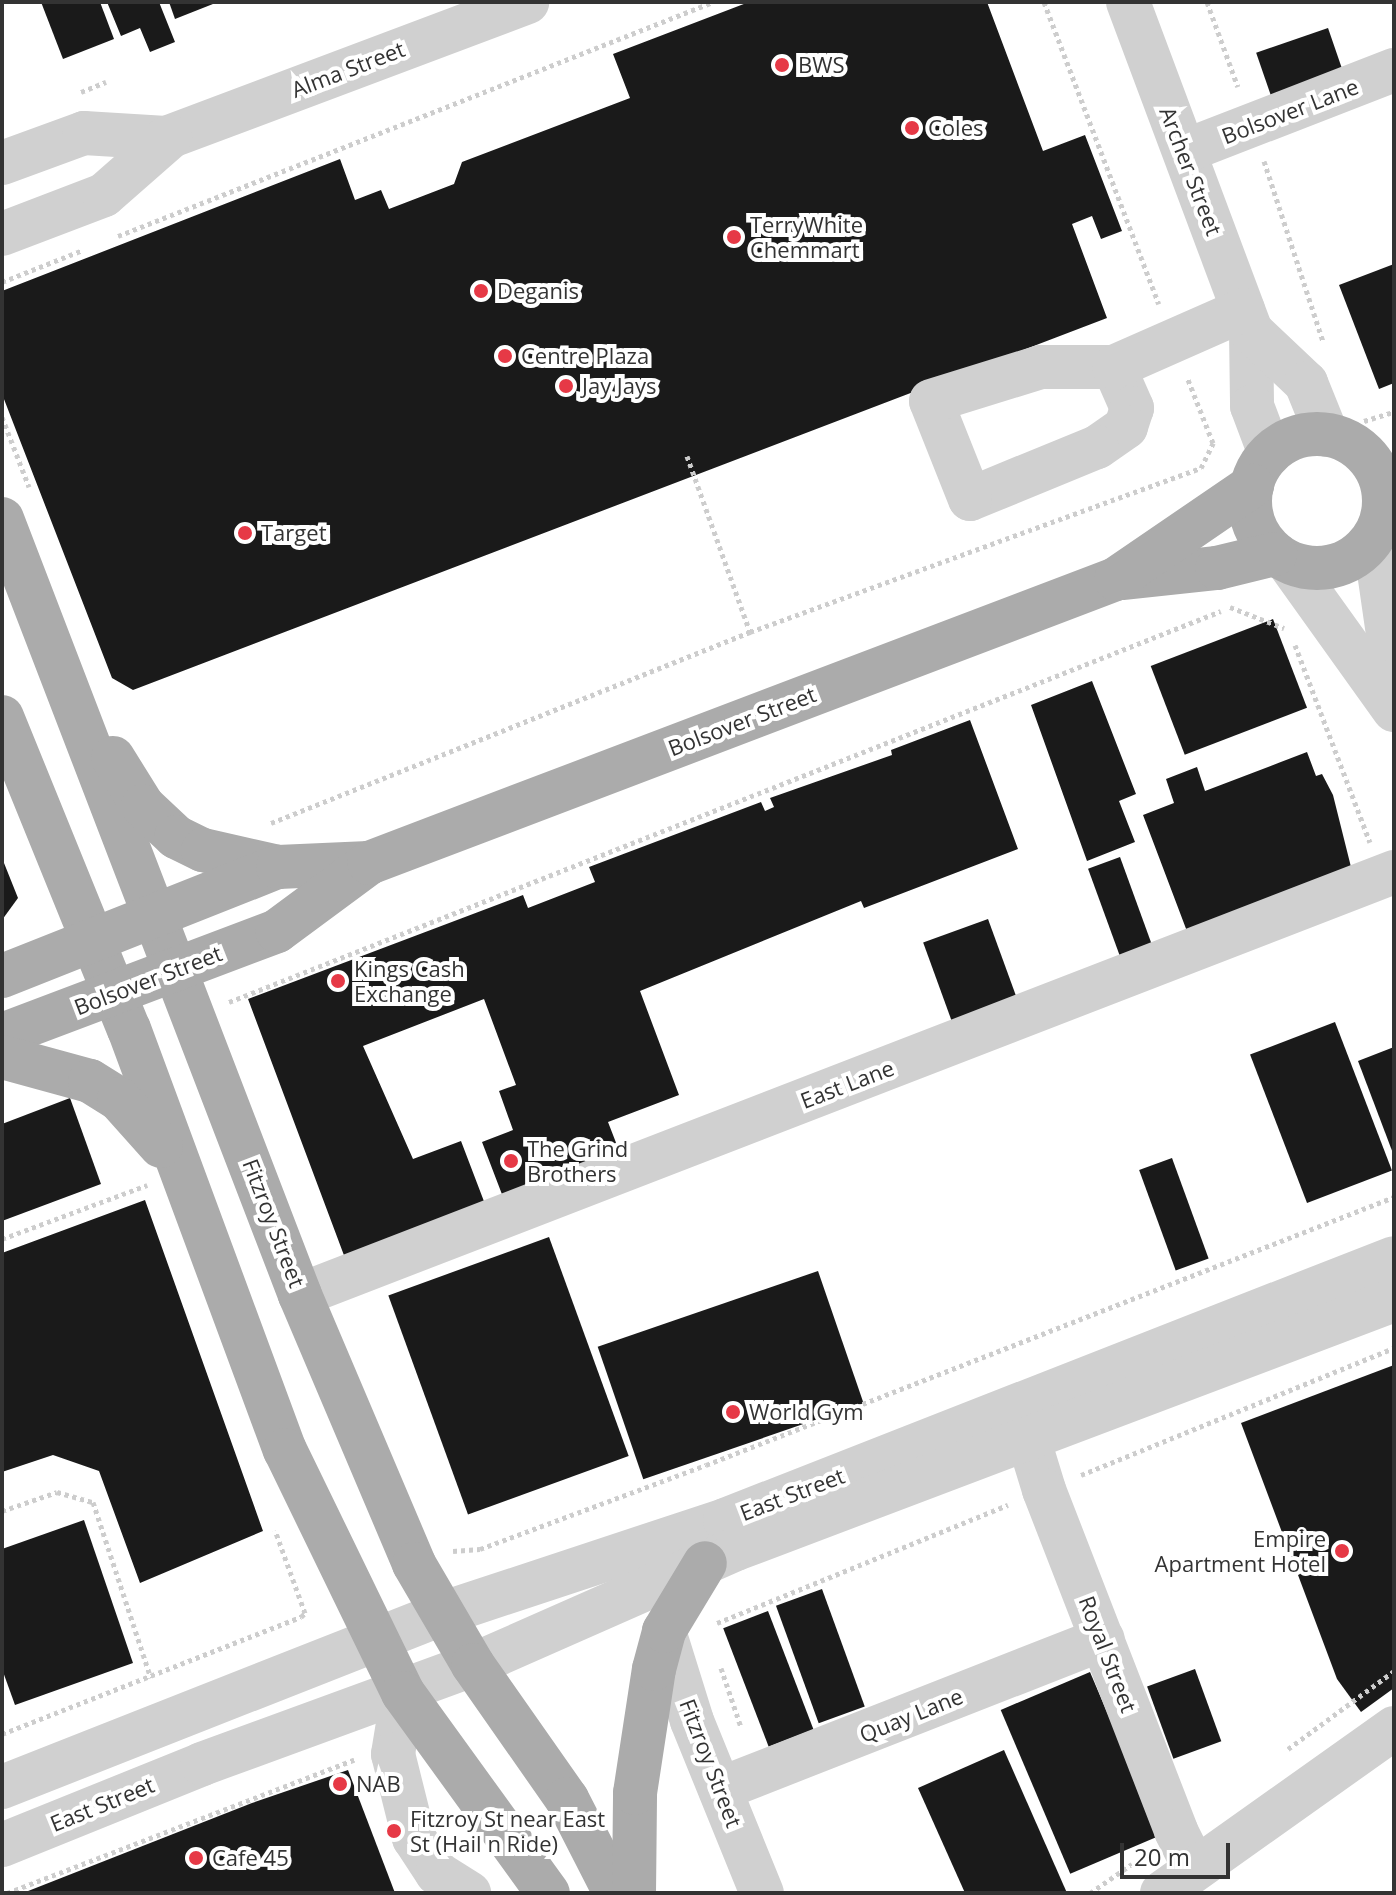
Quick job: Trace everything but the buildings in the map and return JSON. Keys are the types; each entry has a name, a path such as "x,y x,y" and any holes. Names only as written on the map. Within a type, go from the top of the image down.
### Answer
{"main road":[{"path":"1340,424 1381,452 1384,518 1363,550 1335,566 1319,569 1282,558 1254,523 1261,470 1297,438 1340,424"},
{"name":"Bolsover Street","path":"1116,579 1261,470"},
{"name":"Fitzroy Street","path":"2,519 300,1295 414,1564 473,1665 567,1799 615,1893"},
{"name":"Bolsover Street","path":"2,1035 277,931 369,863 1116,579 1282,558"},
{"path":"63,678 143,806 170,832 203,850 278,867"},
{"path":"2,717 113,994 163,1172"},
{"name":"Bolsover Street","path":"2,976 278,867 369,863"},
{"path":"2,1057 90,1081 119,1099 163,1172 285,1450 380,1640 403,1693 548,1893"},
{"path":"634,1893 635,1793 664,1631 705,1563"}],"street":[{"name":"Alma Street","path":"2,234 104,195 168,138 527,2"},
{"name":"Archer Street","path":"1127,5 1247,321 1252,406 1261,470"},
{"name":"Bolsover Lane","path":"1185,151 1394,70"},
{"name":"Alma Street","path":"2,163 84,133 168,138"},
{"path":"1114,367 1132,408 1126,427 1097,447 970,499 931,401 1041,367 1114,367 1173,342 1247,321"},
{"name":"Archer Street","path":"1247,321 1340,424"},
{"path":"1384,518 1394,675"},
{"path":"1282,558 1394,710"},
{"name":"East Lane","path":"300,1295 1388,875"},
{"name":"East Street","path":"2,1845 202,1764 473,1665 1394,1258"},
{"name":"East Street","path":"2,1787 444,1613 1394,1300"},
{"name":"Royal Street","path":"1024,1420 1044,1490 1176,1831 1165,1874"},
{"name":"Fitzroy Street","path":"664,1631 720,1789 762,1893"},
{"name":"Quay Lane","path":"720,1789 1103,1639"},
{"path":"403,1693 393,1754 397,1780 414,1838 448,1886"},
{"path":"185,1716 202,1764"},
{"path":"1165,1874 1394,1728"}],"path":[{"path":"106,241 713,2"},
{"path":"264,826 750,632 1201,468 1213,443 1044,2"},
{"path":"1207,2 1253,127 1328,357"},
{"path":"2,282 91,247"},
{"path":"1340,424 1394,412"},
{"path":"687,456 750,632"},
{"path":"224,1004 1231,607 1289,630 1388,875"},
{"path":"2,1239 163,1172"},
{"path":"441,1551 480,1549 1394,1197"},
{"path":"1076,1477 1394,1348"},
{"path":"2,1511 57,1492 93,1502 151,1678"},
{"path":"707,1627 1015,1502"},
{"path":"2,1734 301,1617"},
{"path":"1281,1754 1394,1671"},
{"path":"7,1893 355,1759"},
{"path":"1090,1893 1165,1874"}],"place":[{"name":"BWS","path":"782,65"},
{"name":"Coles","path":"912,128"},
{"name":"TerryWhite Chemmart","path":"734,237"},
{"name":"Deganis","path":"481,291"},
{"name":"Centre Plaza","path":"505,356"},
{"name":"Jay Jays","path":"566,386"},
{"name":"Target","path":"245,533"},
{"name":"Kings Cash Exchange","path":"338,981"},
{"name":"The Grind Brothers","path":"511,1161"},
{"name":"World Gym","path":"733,1412"},
{"name":"Empire Apartment Hotel","path":"1342,1551"},
{"name":"NAB","path":"340,1784"},
{"name":"Fitzroy St near East St (Hail n Ride)","path":"394,1831"},
{"name":"Cafe 45","path":"196,1858"}]}
